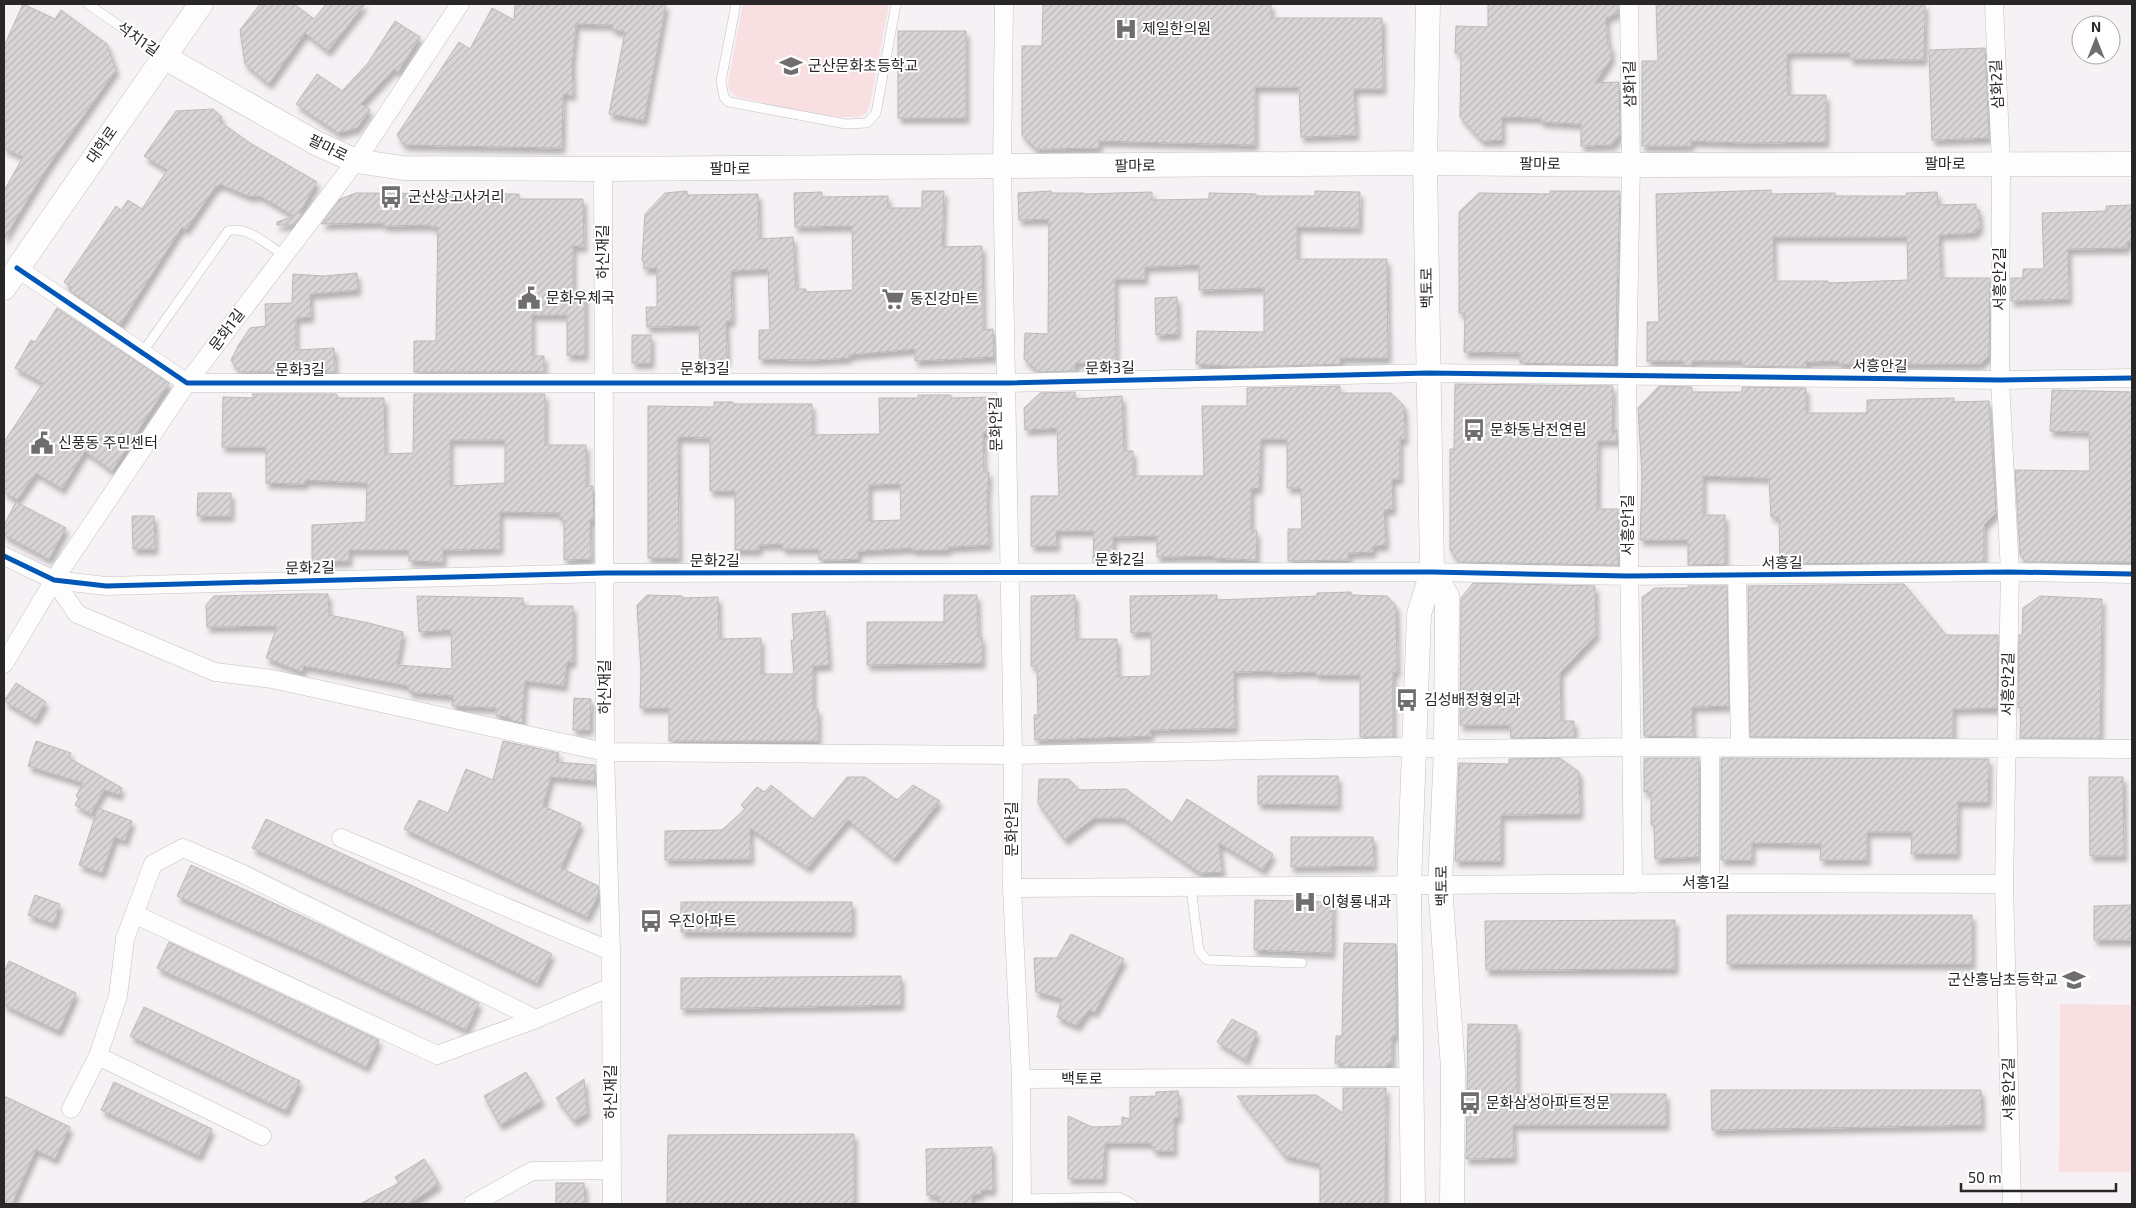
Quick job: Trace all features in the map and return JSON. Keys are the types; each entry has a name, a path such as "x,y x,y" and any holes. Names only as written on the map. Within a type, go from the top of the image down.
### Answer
{"street":[{"name":"대학로","path":"4,288 201,4"},
{"name":"문화1길","path":"4,664 54,580 187,383 356,161 460,4"},
{"name":"문화안길","path":"1004,4 1002,167 1008,383 1013,755 1012,888 1021,1079 1022,1202"},
{"name":"백토로","path":"1413,1204 1409,886 1419,614 1432,572 1425,163 1428,4"},
{"name":"삼화1길","path":"1629,4 1631,165"},
{"name":"삼화2길","path":"1994,4 2001,164"},
{"name":"팔마로","path":"164,57 316,143 356,161 403,168 602,170 1425,163 1631,165 2132,164"},
{"name":"서흥안2길","path":"2001,164 2000,380 2010,572 2004,884 2012,1204"},
{"name":"서흥안1길","path":"1631,165 1627,376 1633,884"},
{"name":"하신재길","path":"602,170 605,752 612,951 612,1204"},
{"path":"17,268 187,383"},
{"name":"문화3길","path":"187,383 604,381 1008,383 1429,373 1627,376"},
{"name":"서흥안길","path":"1627,376 2000,380 2132,378"},
{"name":"문화2길","path":"4,556 54,580 106,586 604,573 1432,572"},
{"name":"백토로","path":"1432,572 1447,596 1446,750 1440,885 1454,1069 1452,1204"},
{"name":"서흥길","path":"1432,572 1628,576 2010,572 2132,574"},
{"path":"1737,576 1740,747"},
{"path":"54,580 77,614 215,672 272,679 605,752 1013,755 1414,747 1446,750 1631,747 2132,749"},
{"path":"1710,747 1710,883"},
{"path":"340,838 612,951"},
{"path":"71,1109 98,1056 118,996 125,939 153,864 184,848 241,873 536,1019"},
{"name":"서흥1길","path":"1012,888 1710,883 2004,884"},
{"path":"134,914 437,1055 536,1019 612,987"},
{"path":"98,1056 262,1136"},
{"name":"백토로","path":"1021,1079 1412,1077"},
{"path":"473,1204 532,1171 612,1170"}],"lane":[{"name":"석치1길","path":"88,4 164,57"},
{"path":"736,4 721,82 724,97 729,102 846,124 859,124 867,123 876,113 896,4"},
{"path":"142,353 228,231 235,229 244,230 284,255"},
{"path":"1192,888 1199,951 1207,960 1302,963"},
{"path":"1022,1202 1119,1197 1132,1204"}],"shaded area":[{"path":"743,4 889,4 870,103 866,114 855,117 840,117 804,112 737,97 730,91 728,83"},
{"path":"2060,1004 2132,1005 2132,1172 2059,1172"}],"building":[{"path":"23,4 55,19 61,10 107,44 116,70 47,168 4,239 4,191 23,157 4,148 4,46"},
{"path":"260,4 294,4 314,19 326,4 365,4 328,51 305,33 269,84 245,64 240,30"},
{"path":"515,4 666,4 644,120 609,114 625,32 612,29 613,25 576,24 572,64 573,95 563,94 562,148 404,145 397,135 459,42 470,49 492,8 514,20"},
{"path":"1043,4 1271,4 1271,18 1382,18 1383,89 1354,89 1356,135 1301,137 1299,87 1255,87 1255,145 1099,141 1099,148 1036,149 1022,135 1022,46 1042,46"},
{"path":"1488,4 1618,4 1618,13 1606,18 1608,46 1611,46 1611,59 1595,83 1619,82 1620,135 1612,145 1581,146 1581,124 1541,122 1541,118 1502,117 1502,140 1482,141 1460,117 1461,53 1455,53 1456,26 1488,27"},
{"path":"1656,4 1925,4 1924,60 1850,59 1850,53 1790,53 1787,55 1788,95 1826,95 1826,142 1748,143 1691,141 1691,146 1642,146 1642,61 1658,61"},
{"path":"395,21 420,37 398,72 394,69 361,104 370,110 357,128 338,133 296,104 317,74 342,91 368,63"},
{"path":"898,31 966,31 966,118 898,118"},
{"path":"1985,48 1989,138 1932,140 1929,50"},
{"path":"213,109 222,117 219,121 250,143 317,182 299,214 304,212 294,225 277,225 277,222 294,216 260,196 248,196 220,184 218,187 216,186 186,230 182,227 120,325 69,290 71,287 64,282 116,206 121,210 128,200 142,209 167,170 144,156 176,111"},
{"path":"1771,190 1771,194 1835,193 1835,196 1906,196 1906,193 1937,192 1938,205 1976,204 1976,210 1979,210 1980,229 1976,229 1976,233 1939,235 1941,278 1990,278 1989,356 1980,364 1839,364 1839,361 1806,362 1806,367 1742,366 1742,361 1692,361 1692,366 1680,365 1684,361 1647,361 1647,322 1659,322 1656,194","holes":["1773,237 1907,237 1908,280 1828,283 1828,281 1774,281"]},
{"path":"687,191 687,195 758,194 759,239 793,237 796,289 806,289 806,292 853,290 852,226 795,227 794,193 822,192 822,197 888,196 888,208 922,208 922,191 944,191 942,247 982,246 983,330 993,329 994,357 915,361 915,349 849,355 849,358 812,360 759,359 759,330 770,330 768,269 731,271 732,321 726,321 727,361 700,362 699,326 647,327 646,307 657,307 657,268 644,269 644,261 642,261 645,214 665,193"},
{"path":"1051,191 1051,193 1084,194 1152,192 1152,200 1209,199 1209,193 1256,194 1256,196 1315,196 1315,191 1360,192 1359,228 1297,227 1297,259 1387,259 1388,358 1340,358 1340,364 1247,367 1196,364 1197,331 1264,332 1264,288 1199,290 1199,265 1145,267 1145,279 1115,279 1116,363 1075,363 1075,371 1039,372 1024,359 1025,333 1048,334 1049,219 1019,220 1018,193"},
{"path":"1550,191 1620,191 1615,365 1520,363 1520,353 1464,352 1465,313 1459,313 1459,212 1479,193 1550,194"},
{"path":"356,193 519,194 519,199 583,199 584,247 573,246 573,290 585,290 585,355 567,355 567,315 532,315 532,356 544,356 544,372 414,372 414,341 436,341 438,227 431,227 431,225 384,226 384,223 321,224 340,199"},
{"path":"2132,205 2132,242 2127,242 2127,248 2068,249 2069,299 2011,301 2011,278 2023,278 2023,269 2044,269 2042,213 2106,211 2106,206"},
{"path":"357,273 358,290 310,294 311,317 296,318 296,350 334,348 335,372 239,372 231,360 238,346 250,328 266,326 265,304 292,303 293,274 324,276"},
{"path":"1177,297 1178,334 1156,335 1155,298"},
{"path":"57,308 169,383 112,471 85,451 62,489 36,473 17,500 4,492 4,442 43,383 15,368 31,340 35,342"},
{"path":"632,335 651,335 651,363 632,363"},
{"path":"1455,384 1613,386 1612,434 1617,429 1617,441 1598,441 1597,509 1618,509 1618,565 1459,562 1450,550 1450,449 1454,449"},
{"path":"1340,386 1340,393 1391,393 1404,406 1405,439 1400,439 1400,479 1392,479 1393,509 1384,510 1386,545 1373,546 1373,552 1348,553 1349,560 1288,561 1288,529 1302,529 1300,488 1287,488 1287,439 1261,439 1259,488 1251,489 1251,530 1257,531 1256,560 1214,558 1214,556 1157,557 1157,536 1113,537 1113,562 1093,562 1094,531 1056,531 1057,546 1031,546 1031,496 1059,496 1057,428 1025,430 1024,408 1040,393 1075,392 1075,399 1122,396 1124,451 1133,451 1133,476 1204,476 1202,406 1247,406 1247,388"},
{"path":"1659,386 1692,387 1692,392 1742,392 1742,387 1806,388 1806,413 1867,413 1867,400 1954,398 1954,402 1989,401 1996,513 1984,525 1984,562 1780,564 1779,517 1771,517 1769,478 1703,476 1703,515 1725,515 1725,564 1688,565 1688,540 1640,540 1642,476 1638,408"},
{"path":"2052,390 2132,392 2132,562 2026,562 2020,555 2015,470 2090,471 2089,432 2050,431"},
{"path":"252,394 336,394 339,398 384,398 385,454 413,453 414,394 545,394 545,445 586,445 586,486 593,486 594,520 590,520 591,559 564,560 564,520 560,520 560,513 500,512 500,549 443,550 443,562 409,561 409,550 349,550 349,561 312,562 312,525 366,522 367,483 305,480 305,484 266,483 266,447 222,447 223,397 254,398","holes":["450,440 505,440 505,483 450,486"]},
{"path":"918,395 951,395 951,398 994,397 994,432 983,432 984,472 989,472 987,498 989,545 948,547 948,550 912,550 912,548 858,551 858,559 839,560 819,560 819,549 783,549 782,544 759,545 759,550 735,550 735,491 710,491 710,438 678,437 679,558 648,558 648,406 714,407 714,402 733,402 733,404 812,404 812,435 880,434 879,398 918,398","holes":["900,484 901,520 869,521 869,485"]},
{"path":"198,493 231,493 231,516 197,516"},
{"path":"16,502 66,528 49,559 4,535 4,525"},
{"path":"132,516 154,516 155,549 133,549"},
{"path":"1473,583 1595,586 1596,635 1560,673 1561,721 1574,721 1574,737 1511,738 1510,725 1460,725 1461,598"},
{"path":"1904,584 1946,635 1998,635 1997,708 1953,709 1953,738 1750,737 1748,586"},
{"path":"1688,586 1727,586 1729,706 1692,707 1693,737 1644,736 1642,597 1655,588 1688,588"},
{"path":"1351,592 1351,595 1387,596 1396,606 1397,672 1393,672 1393,737 1360,737 1360,675 1316,675 1316,672 1273,673 1273,671 1234,672 1235,728 1150,730 1151,736 1035,740 1034,715 1038,715 1037,666 1031,666 1031,596 1075,595 1076,639 1117,639 1118,677 1151,676 1151,632 1131,633 1130,596 1217,595 1217,600 1317,596 1317,593"},
{"path":"328,594 329,615 403,632 397,665 452,669 451,630 419,632 417,596 523,598 523,606 573,606 573,662 567,662 564,686 525,681 522,723 509,720 510,717 496,716 496,708 452,706 453,696 409,692 409,686 304,666 302,672 266,658 277,626 207,627 206,605 214,596"},
{"path":"647,595 682,596 682,598 718,597 719,639 761,638 761,674 794,674 791,640 794,640 792,614 825,611 829,665 813,666 813,709 818,709 818,741 669,741 669,708 640,708 641,671 637,605"},
{"path":"944,595 977,595 978,637 982,637 982,663 867,665 867,622 944,622"},
{"path":"2040,596 2102,599 2100,738 2020,738 2021,707 2018,708 2019,635 2022,635 2023,608"},
{"path":"16,683 46,702 35,720 4,701"},
{"path":"574,698 591,699 590,730 573,730"},
{"path":"36,741 71,753 69,758 122,788 119,795 104,790 91,814 75,805 79,798 76,796 83,783 28,766"},
{"path":"503,741 559,753 556,762 595,765 595,781 551,777 543,806 581,823 561,868 598,886 599,894 587,917 404,829 419,800 448,813 466,769 493,780"},
{"path":"1560,758 1579,772 1580,814 1501,815 1501,861 1455,861 1459,763 1509,764 1509,759"},
{"path":"1644,758 1699,758 1699,857 1655,859 1654,825 1651,825 1651,792 1644,792"},
{"path":"1721,758 1989,759 1988,802 1958,802 1957,854 1911,854 1912,832 1867,832 1867,860 1820,860 1821,844 1752,843 1752,860 1721,860"},
{"path":"1258,776 1338,776 1338,805 1258,804"},
{"path":"847,777 865,777 897,800 913,785 940,801 894,859 848,820 808,868 750,828 751,859 665,860 665,831 722,830 745,809 741,805 757,787 765,792 771,785 813,819"},
{"path":"2089,777 2123,777 2124,856 2090,856"},
{"path":"1039,779 1069,779 1079,790 1126,789 1172,823 1187,799 1273,854 1263,870 1219,843 1222,872 1200,873 1123,818 1094,818 1065,840 1038,803"},
{"path":"98,808 132,821 125,841 115,837 102,873 79,865"},
{"path":"266,819 417,888 552,954 537,983 428,929 252,848"},
{"path":"1291,837 1373,837 1374,866 1291,867"},
{"path":"191,865 321,925 479,1003 466,1030 307,954 177,896"},
{"path":"35,895 60,904 54,924 28,915"},
{"path":"1255,900 1333,902 1332,953 1254,950"},
{"path":"681,902 852,902 852,932 681,932"},
{"path":"2132,905 2132,940 2094,940 2094,906"},
{"path":"1727,915 1972,915 1972,964 1727,964"},
{"path":"1675,920 1675,969 1486,970 1485,921"},
{"path":"1071,934 1124,959 1095,1012 1089,1010 1077,1026 1057,1017 1062,999 1036,992 1034,958 1057,958"},
{"path":"169,942 379,1040 366,1067 250,1010 157,968"},
{"path":"1344,943 1396,944 1396,1036 1392,1036 1392,1064 1386,1064 1386,1067 1343,1067 1343,1063 1335,1063 1336,1036 1342,1036"},
{"path":"9,961 76,993 59,1031 4,1005 4,972"},
{"path":"901,976 901,1005 681,1009 681,978"},
{"path":"144,1007 300,1081 286,1111 130,1036"},
{"path":"1232,1019 1257,1032 1246,1060 1217,1042"},
{"path":"1468,1024 1517,1025 1517,1094 1666,1094 1666,1125 1513,1125 1514,1158 1466,1159"},
{"path":"526,1072 542,1101 500,1125 484,1096"},
{"path":"584,1079 587,1113 574,1121 556,1098"},
{"path":"114,1082 212,1129 199,1156 101,1110"},
{"path":"1343,1088 1386,1088 1385,1204 1320,1204 1320,1164 1285,1156 1237,1096 1316,1095 1343,1113"},
{"path":"1711,1090 1981,1090 1982,1125 1712,1130"},
{"path":"1178,1091 1179,1117 1174,1118 1174,1151 1155,1151 1150,1143 1105,1143 1103,1179 1068,1179 1068,1116 1092,1127 1122,1126 1122,1117 1130,1119 1130,1097 1156,1096 1156,1092"},
{"path":"4,1096 70,1127 55,1159 36,1150 12,1204 4,1204"},
{"path":"854,1134 854,1204 667,1204 668,1135"},
{"path":"992,1147 993,1190 981,1190 981,1194 972,1195 972,1204 940,1204 939,1196 927,1195 926,1149"},
{"path":"424,1159 439,1184 409,1204 360,1204 399,1183 395,1177"},
{"path":"556,1183 584,1183 585,1204 556,1204"}],"cycle path":[{"path":"17,268 187,383 1008,383 1429,373 2000,380 2132,378"},
{"path":"4,556 54,580 106,586 604,573 1432,572 1628,576 2010,572 2132,574"}],"place":[{"name":"제일한의원","path":"1126,29"},
{"name":"군산문화초등학교","path":"791,66"},
{"name":"군산상고사거리","path":"391,197"},
{"name":"문화우체국","path":"529,298"},
{"name":"동진강마트","path":"893,299"},
{"name":"문화동남전연립","path":"1474,430"},
{"name":"신풍동 주민센터","path":"42,443"},
{"name":"김성배정형외과","path":"1407,700"},
{"name":"이형룡내과","path":"1305,902"},
{"name":"우진아파트","path":"651,921"},
{"name":"군산흥남초등학교","path":"2074,980"},
{"name":"문화삼성아파트정문","path":"1470,1103"}]}
